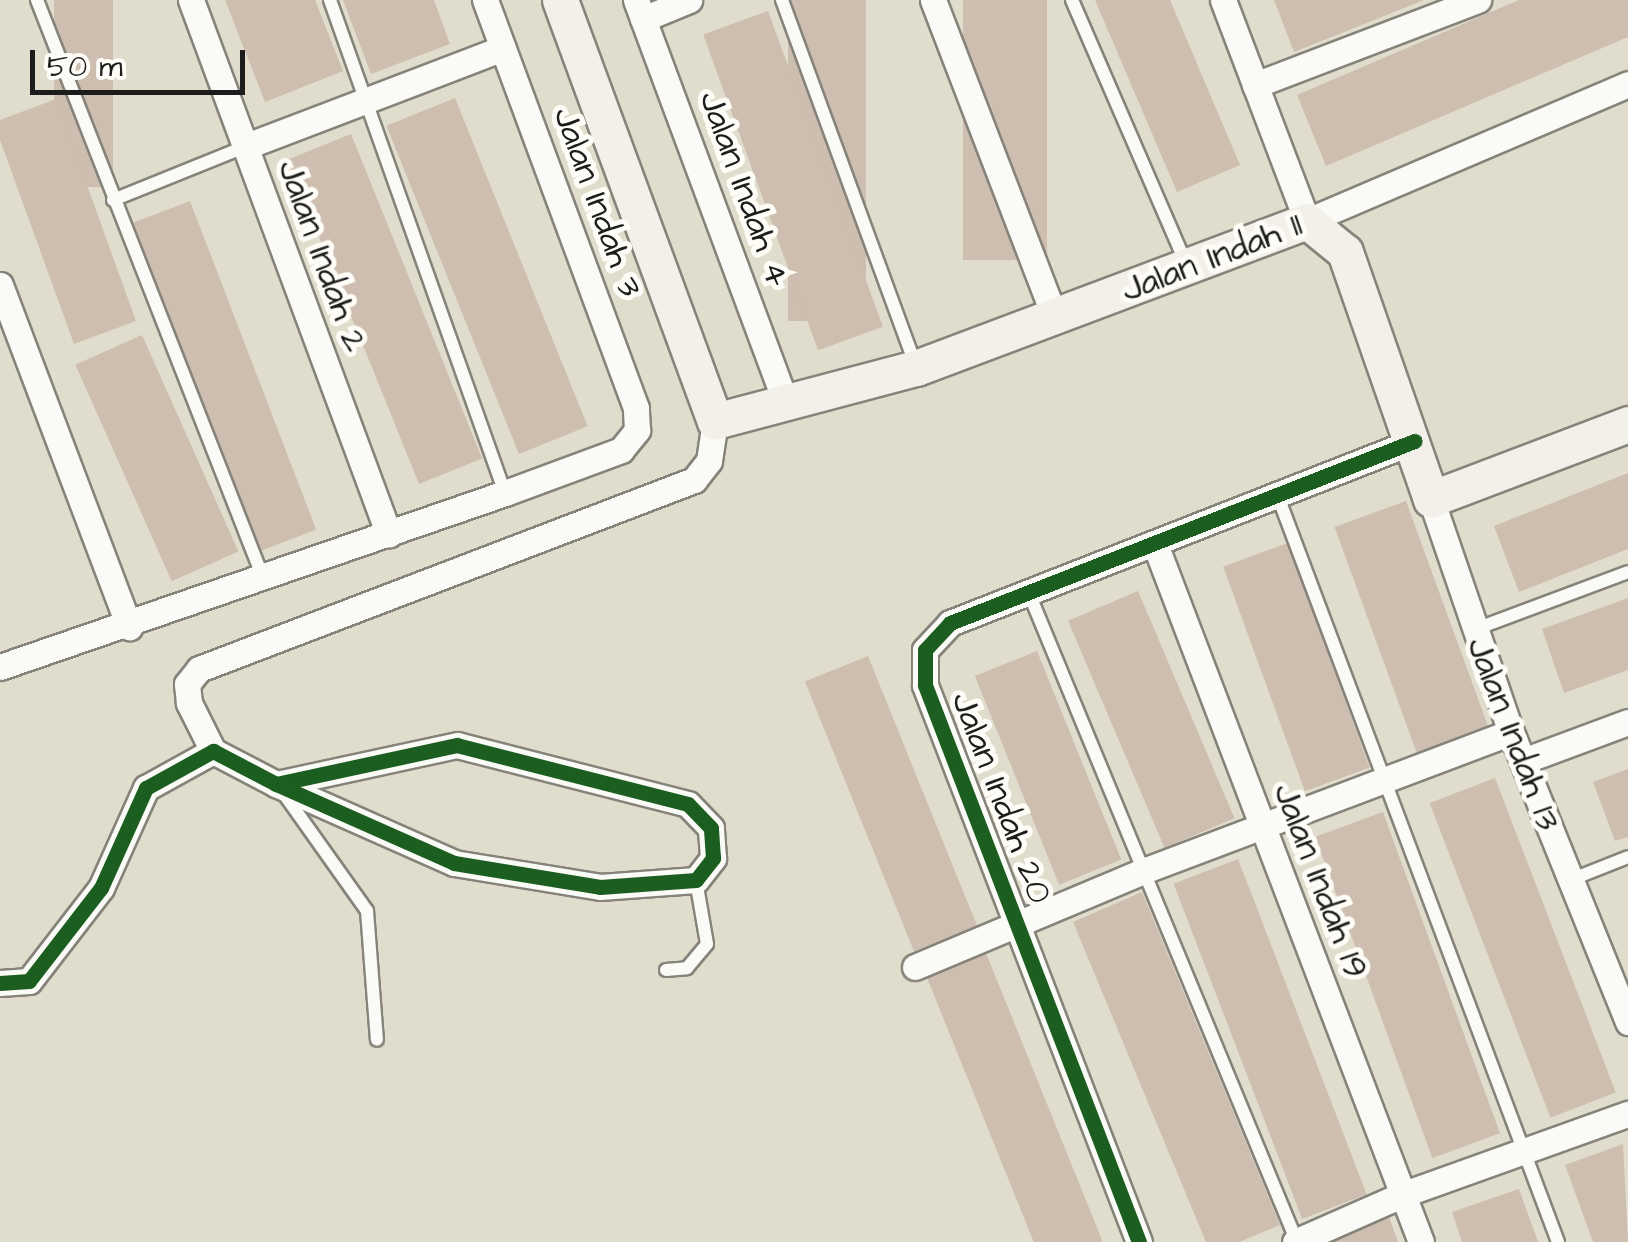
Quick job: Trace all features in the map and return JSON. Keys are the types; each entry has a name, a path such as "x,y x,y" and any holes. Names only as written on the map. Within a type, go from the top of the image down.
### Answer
{"street":[{"name":"Jalan Indah 2","path":"191,0 389,535"},
{"name":"Jalan Indah 3","path":"485,0 636,408 637,430 621,450 505,493"},
{"path":"276,784 457,745 688,804 711,828 713,858 696,880 600,887 454,863 276,784 213,751 188,702 186,684 199,668 694,480 709,460 715,422 560,0"},
{"path":"639,9 689,0"},
{"path":"933,0 1055,318"},
{"path":"1223,0 1307,221"},
{"path":"1255,85 1478,0"},
{"name":"Jalan Indah 4","path":"639,9 786,403"},
{"path":"244,147 503,48"},
{"name":"Jalan Indah 11","path":"715,422 916,368 1188,270 1628,84"},
{"name":"Jalan Indah 13","path":"1307,221 1345,252 1414,441 1473,630 1568,880 1626,1008"},
{"path":"0,284 129,627"},
{"path":"1430,499 1628,424"},
{"name":"Jalan Indah 20","path":"1139,1242 925,685 925,650 950,623 1414,441"},
{"path":"0,667 129,627 505,493"},
{"name":"Jalan Indah 19","path":"1154,544 1421,1242"},
{"path":"1523,760 1628,722"},
{"path":"915,967 1146,870 1511,732"},
{"path":"0,983 28,981 101,888 146,788 213,751"},
{"path":"1296,1242 1404,1194 1628,1114"}],"lane":[{"path":"37,0 112,200 264,580"},
{"path":"330,0 505,493"},
{"path":"782,0 916,368"},
{"path":"1072,0 1188,270"},
{"path":"112,200 244,147"},
{"path":"1277,494 1558,1242"},
{"path":"1473,630 1628,572"},
{"path":"1028,591 1296,1242"},
{"path":"276,784 368,911 377,1040"},
{"path":"1568,880 1628,858"},
{"path":"666,970 687,968 707,944 696,880"}],"building":[{"path":"54,0 113,0 113,187 54,187"},
{"path":"225,0 315,0 343,71 265,102"},
{"path":"343,0 434,0 450,44 371,74"},
{"path":"788,0 866,0 866,321 788,321"},
{"path":"963,0 1047,0 1047,260 963,260"},
{"path":"1095,0 1170,0 1240,165 1177,192"},
{"path":"1274,0 1424,0 1294,52"},
{"path":"1519,0 1628,0 1628,37 1326,166 1297,95"},
{"path":"768,11 883,327 818,350 703,35"},
{"path":"455,98 588,426 519,454 386,126"},
{"path":"56,99 136,321 74,344 0,140 0,120"},
{"path":"351,134 482,459 419,484 288,159"},
{"path":"190,201 316,530 259,551 133,223"},
{"path":"142,335 238,552 172,581 75,365"},
{"path":"1628,473 1628,549 1519,592 1494,526"},
{"path":"1406,501 1488,727 1417,753 1335,527"},
{"path":"1288,543 1370,768 1305,791 1223,567"},
{"path":"1138,591 1235,818 1165,848 1068,621"},
{"path":"1628,598 1628,670 1564,693 1542,629"},
{"path":"1037,651 1121,860 1059,885 975,676"},
{"path":"868,656 977,926 914,951 805,681"},
{"path":"1628,769 1628,837 1615,841 1593,782"},
{"path":"1495,778 1616,1093 1550,1118 1430,803"},
{"path":"1383,812 1500,1133 1432,1158 1315,837"},
{"path":"1238,859 1367,1194 1302,1219 1174,884"},
{"path":"1142,892 1280,1225 1239,1242 1206,1242 1073,922"},
{"path":"986,953 1103,1241 1034,1242 927,977"},
{"path":"1623,1144 1628,1242 1593,1242 1565,1165"},
{"path":"1519,1189 1538,1242 1462,1242 1452,1212"},
{"path":"1389,1217 1398,1242 1318,1241"}],"cycle path":[{"path":"1139,1242 925,685 925,650 950,623 1415,441"},
{"path":"0,983 29,981 101,888 146,788 213,751 276,784 454,863 600,887 696,880 713,858 711,828 688,804 457,745 276,784"}]}
